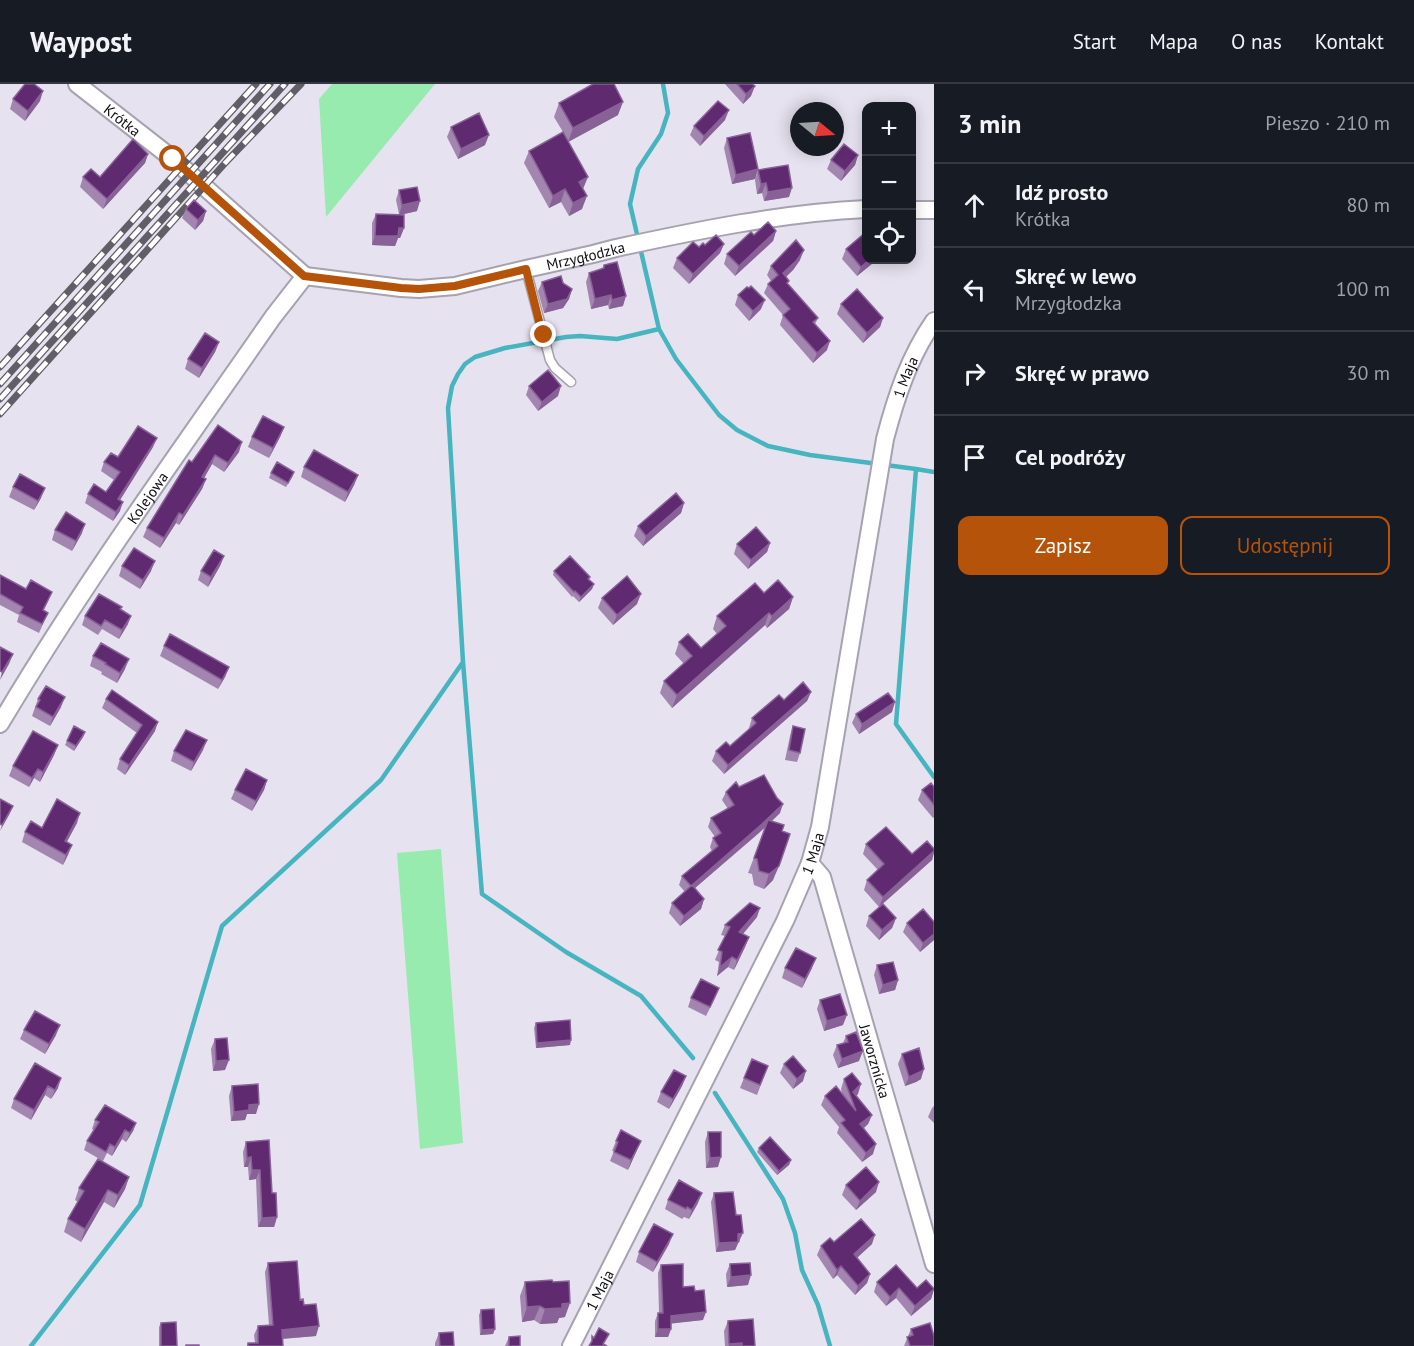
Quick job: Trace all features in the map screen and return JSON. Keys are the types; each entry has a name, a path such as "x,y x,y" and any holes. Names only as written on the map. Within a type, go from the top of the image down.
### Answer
{"street":[{"name":"Krótka","path":"77,84 173,159 304,276"},
{"name":"Mrzygłodzka","path":"304,276 401,288 455,286 652,240 759,220 862,209"},
{"path":"916,210 934,210"},
{"name":"Kolejowa","path":"0,724 99,569 273,317 304,276"},
{"name":"1 Maja","path":"571,1346 781,928 810,863 820,827 885,439 902,383 921,341 934,321"},
{"name":"Jaworznicka","path":"810,863 822,877 934,1264"}],"lane":[{"path":"526,269 550,360 555,368 571,382"}],"green space":[{"path":"332,84 435,84 326,217 319,99"},
{"path":"441,849 463,1143 420,1149 397,853"}],"building":[{"path":"25,84 34,84 43,91 28,111 13,99"},
{"path":"593,84 614,84 623,102 573,128 559,103"},
{"path":"737,84 752,84 755,86 746,94"},
{"path":"718,101 729,110 704,136 694,126"},
{"path":"479,113 489,135 461,149 451,127"},
{"path":"563,132 588,177 579,182 587,196 573,203 565,189 553,196 529,151"},
{"path":"750,133 758,169 736,175 727,138"},
{"path":"133,139 148,154 107,199 83,177 91,169 100,177"},
{"path":"844,144 858,155 845,171 831,160 834,156 844,156"},
{"path":"788,165 792,188 768,192 766,183 761,184 758,170"},
{"path":"417,187 420,201 402,205 399,190"},
{"path":"194,200 206,211 198,220 186,209"},
{"path":"376,214 404,215 404,228 399,228 398,236 375,236"},
{"path":"768,222 776,231 739,266 727,254 751,232 754,235"},
{"path":"716,235 724,244 693,274 677,258 693,242 699,247 703,243 705,245"},
{"path":"862,235 862,264 864,264 861,267 846,249"},
{"path":"796,240 804,250 783,273 789,281 787,283 818,318 813,322 830,341 817,353 783,315 790,309 768,284 778,275 771,266"},
{"path":"617,262 626,296 612,300 611,295 595,299 589,273 604,268 604,265"},
{"path":"561,276 563,283 572,289 567,299 548,304 542,282"},
{"path":"751,286 765,300 753,311 738,295"},
{"path":"857,289 883,318 867,333 841,304"},
{"path":"205,333 219,342 202,368 188,359"},
{"path":"548,370 561,386 542,402 529,386"},
{"path":"263,416 284,427 273,448 252,437"},
{"path":"218,425 242,442 228,463 215,455 202,477 206,479 183,515 179,513 164,538 147,528 189,460 192,462"},
{"path":"138,426 157,438 118,499 123,502 116,512 88,494 94,484 106,492 120,472 104,462 111,453 118,457"},
{"path":"314,450 358,475 348,492 304,467"},
{"path":"277,462 294,472 288,483 271,473"},
{"path":"20,474 45,488 38,501 13,487"},
{"path":"676,493 684,503 646,536 638,526"},
{"path":"66,512 85,524 76,541 55,530"},
{"path":"756,527 770,543 751,560 737,544"},
{"path":"134,548 155,561 143,580 122,566"},
{"path":"214,550 224,556 211,577 201,571"},
{"path":"570,556 594,584 581,597 554,571"},
{"path":"0,575 26,589 31,580 52,592 43,610 48,613 42,624 20,613 23,607 0,594"},
{"path":"627,576 641,594 617,615 602,598"},
{"path":"778,580 793,597 772,616 769,613 677,695 664,681 692,656 679,642 688,634 701,648 726,626 717,616 755,583 764,593"},
{"path":"99,594 122,607 120,609 131,616 122,630 105,620 101,626 85,616"},
{"path":"170,634 229,667 222,680 164,646"},
{"path":"101,643 129,659 120,673 93,656"},
{"path":"0,647 13,654 2,672 0,671"},
{"path":"803,682 811,692 728,765 716,751 726,742 730,746 756,723 752,718 779,695 784,700"},
{"path":"46,686 65,697 53,717 36,707"},
{"path":"112,690 158,722 129,765 120,759 142,725 106,699"},
{"path":"888,693 895,702 862,724 856,714"},
{"path":"74,726 85,732 76,746 67,741"},
{"path":"793,726 805,729 800,753 789,750"},
{"path":"186,730 207,740 194,762 174,751"},
{"path":"33,731 58,745 43,772 38,769 32,778 13,766"},
{"path":"246,769 267,780 256,801 235,790"},
{"path":"764,775 783,804 691,886 682,876 718,846 713,838 721,833 711,818 734,805 726,792 736,782 739,787"},
{"path":"931,783 934,787 934,805 922,790"},
{"path":"0,799 13,806 2,825 0,824"},
{"path":"57,799 80,813 65,841 72,845 66,855 25,832 31,821 42,828"},
{"path":"768,820 784,825 782,831 790,834 779,866 769,874 759,871 757,859 754,858"},
{"path":"886,827 912,854 927,841 934,851 883,897 867,880 884,864 866,844"},
{"path":"692,885 704,899 684,916 672,903"},
{"path":"750,903 760,908 739,932 749,937 737,960 732,957 720,967 722,952 718,950 730,927 725,925"},
{"path":"883,904 896,918 882,930 869,916"},
{"path":"923,909 934,922 934,934 923,943 907,923"},
{"path":"796,948 816,958 805,979 785,968"},
{"path":"893,962 898,980 883,985 877,965"},
{"path":"701,979 719,988 710,1007 691,998"},
{"path":"840,994 847,1015 827,1021 820,1000"},
{"path":"35,1011 60,1025 49,1044 24,1030"},
{"path":"570,1020 571,1040 537,1043 536,1023"},
{"path":"856,1032 863,1051 842,1059 837,1045 848,1042 846,1036"},
{"path":"227,1038 229,1060 216,1061 215,1039"},
{"path":"919,1048 924,1069 909,1077 902,1054"},
{"path":"793,1056 806,1071 797,1079 784,1064"},
{"path":"752,1059 768,1066 760,1085 744,1078"},
{"path":"35,1063 61,1078 55,1090 48,1086 34,1110 14,1099"},
{"path":"674,1070 686,1076 673,1099 661,1092"},
{"path":"852,1073 861,1084 853,1092 872,1115 860,1124 876,1144 866,1153 841,1123 845,1120 825,1096 836,1086 856,1111 844,1079"},
{"path":"258,1084 259,1104 249,1105 249,1110 234,1112 232,1086"},
{"path":"105,1105 136,1123 130,1133 125,1130 115,1147 110,1144 106,1152 87,1141 99,1122 95,1120"},
{"path":"621,1130 641,1141 631,1160 614,1152"},
{"path":"708,1132 721,1132 721,1157 710,1158"},
{"path":"770,1137 791,1160 779,1171 759,1148"},
{"path":"269,1140 272,1193 276,1193 277,1217 262,1218 260,1170 252,1170 251,1157 247,1158 246,1142"},
{"path":"98,1159 129,1177 118,1195 108,1190 85,1229 68,1219 84,1191 79,1188"},
{"path":"866,1167 879,1182 860,1201 846,1185"},
{"path":"679,1180 702,1193 692,1210 668,1200"},
{"path":"733,1192 736,1215 741,1215 743,1233 738,1234 738,1242 719,1243 714,1193"},
{"path":"861,1219 875,1235 854,1254 870,1274 858,1286 841,1266 837,1270 821,1246 830,1238 834,1242"},
{"path":"654,1224 673,1234 657,1262 639,1252"},
{"path":"297,1261 300,1300 303,1299 304,1305 316,1304 319,1326 282,1330 283,1346 248,1346 248,1343 258,1343 258,1326 273,1325 268,1263"},
{"path":"750,1263 751,1275 731,1277 730,1264"},
{"path":"683,1264 683,1287 694,1286 695,1291 704,1290 706,1312 671,1316 671,1329 658,1329 658,1313 663,1313 661,1265"},
{"path":"896,1265 917,1288 926,1280 934,1289 915,1306 899,1288 890,1297 877,1282"},
{"path":"552,1280 553,1282 569,1281 570,1303 562,1304 562,1308 527,1307 525,1282"},
{"path":"494,1309 495,1329 482,1330 481,1310"},
{"path":"753,1319 755,1346 742,1346 742,1343 729,1344 728,1321"},
{"path":"176,1322 177,1346 161,1346 161,1323"},
{"path":"930,1323 934,1346 910,1346 907,1337 913,1335 911,1329"},
{"path":"599,1328 609,1334 603,1344 607,1346 589,1346 592,1336 594,1338"},
{"path":"453,1332 454,1346 440,1346 439,1333"},
{"path":"520,1336 520,1346 509,1346 509,1337"}],"waterway":[{"path":"663,84 668,113 661,134 638,169 630,204 659,329 676,359 719,415 737,430 768,446 810,455 934,472"},
{"path":"659,329 617,339 566,337 505,348 475,357 465,364 458,374 452,386 448,408 463,662 482,894 566,952 641,996 693,1058"},
{"path":"916,469 896,724 934,777"},
{"path":"31,1346 140,1205 222,926 381,780 463,662"},
{"path":"715,1093 783,1199 795,1233 802,1270 818,1305 830,1346"}],"railway":[{"path":"0,367 256,84"},
{"path":"0,384 270,84"},
{"path":"0,399 285,84"},
{"path":"0,414 226,162 301,84"}],"route":[{"path":"173,159 304,276 419,289 455,286 526,269 544,335"}]}
